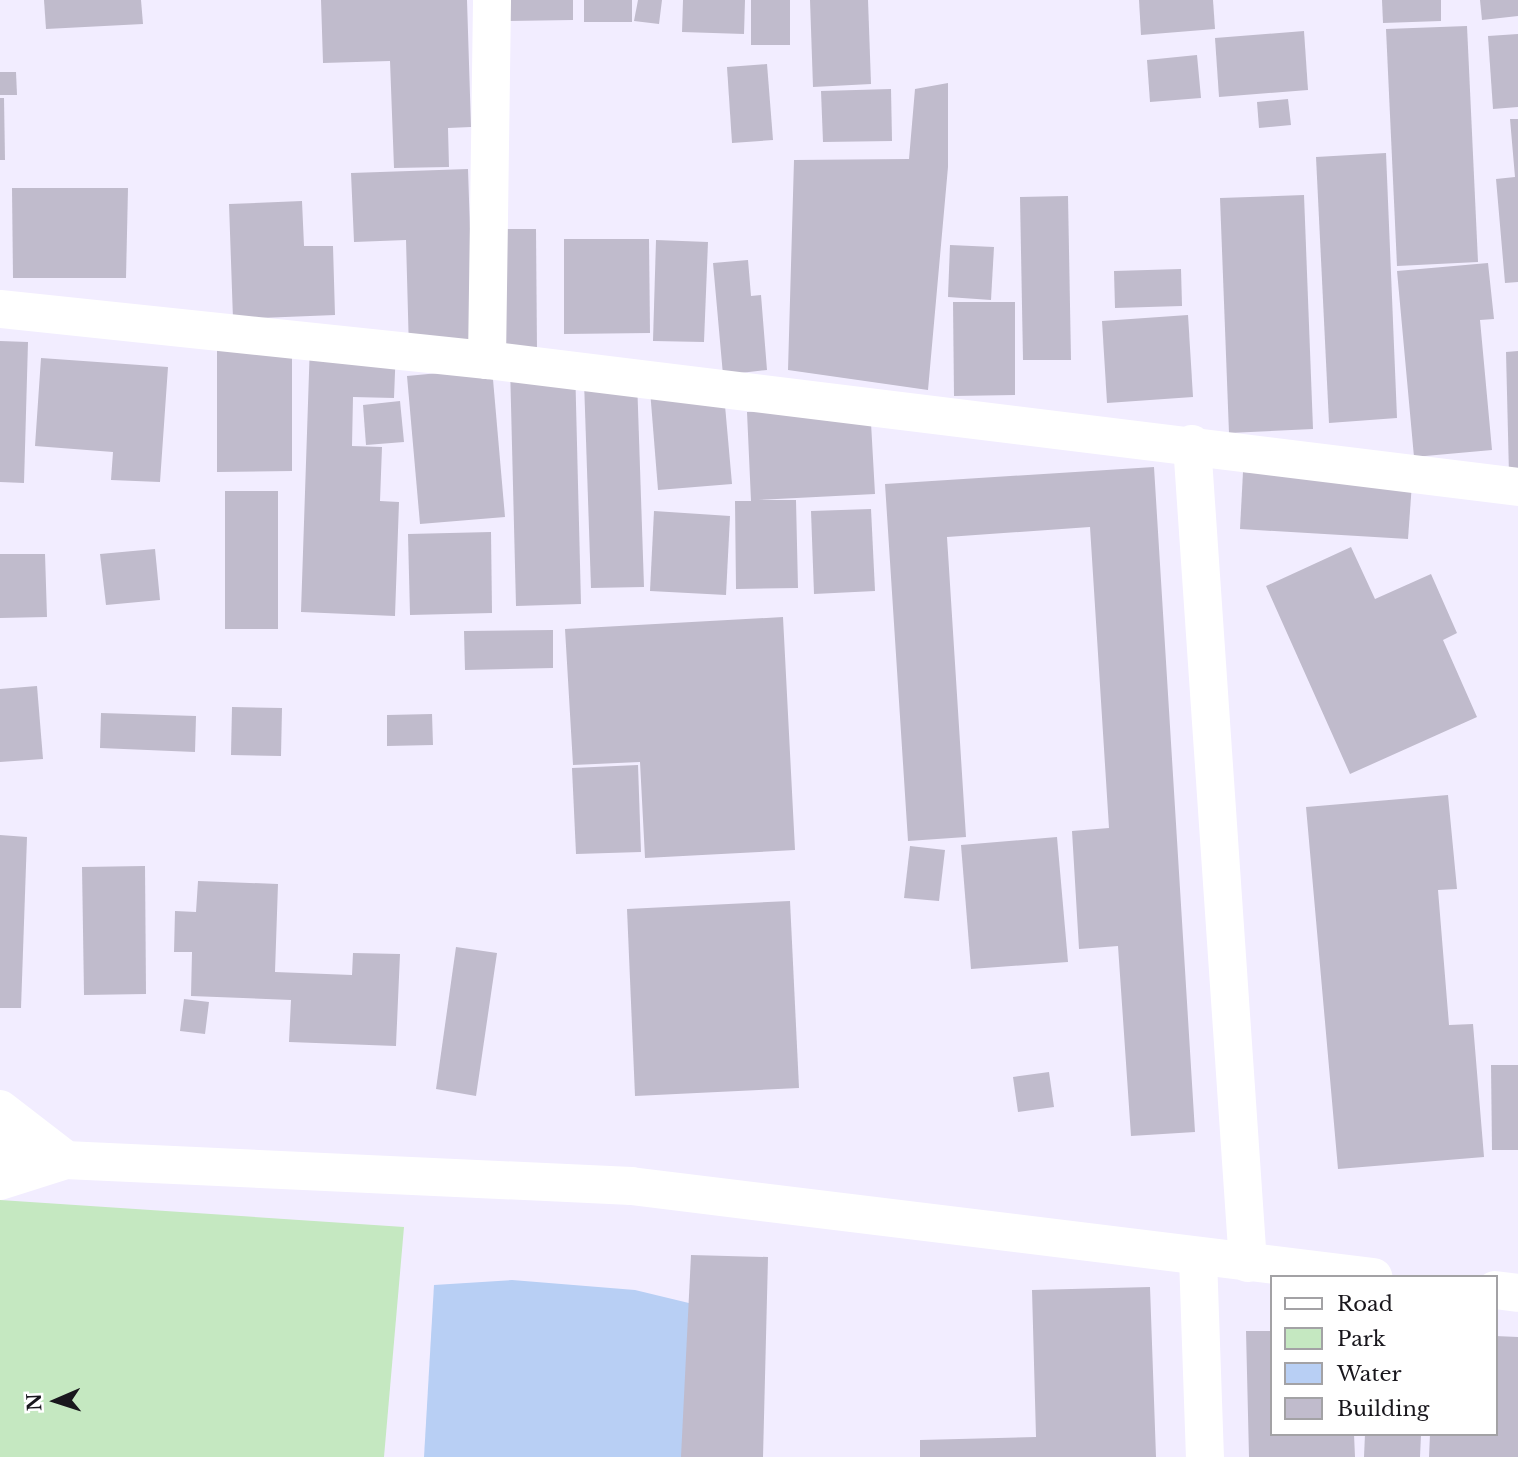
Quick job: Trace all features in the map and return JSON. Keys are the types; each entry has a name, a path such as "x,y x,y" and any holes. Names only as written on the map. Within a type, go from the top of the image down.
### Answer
{"street":[{"path":"487,360 492,0"},
{"path":"0,309 487,360 1192,444 1518,487"},
{"path":"1192,444 1248,1263"},
{"path":"0,1109 65,1160"},
{"path":"0,1149 65,1160 631,1186 1198,1258 1355,1275"},
{"path":"0,1181 65,1160"},
{"path":"1198,1258 1205,1457"},
{"path":"1497,1290 1518,1293"}],"green space":[{"path":"0,1200 404,1227 384,1457 0,1457"}],"water":[{"path":"512,1280 635,1290 693,1304 688,1457 424,1457 434,1285"}],"building":[{"path":"44,0 141,0 143,24 46,29"},
{"path":"321,0 467,0 471,127 448,128 449,167 394,168 390,61 323,63"},
{"path":"501,0 573,0 573,20 501,21"},
{"path":"584,0 632,0 632,22 584,22"},
{"path":"638,0 662,0 659,24 634,21"},
{"path":"683,0 745,0 744,34 682,32"},
{"path":"751,0 790,0 790,45 751,45"},
{"path":"810,0 868,0 871,84 813,87"},
{"path":"1139,0 1213,0 1215,29 1141,35"},
{"path":"1382,0 1441,0 1441,21 1383,23"},
{"path":"1480,0 1518,0 1518,16 1482,20"},
{"path":"1467,26 1478,262 1397,266 1386,29"},
{"path":"1304,31 1308,90 1219,97 1215,38"},
{"path":"1518,34 1518,107 1493,109 1488,36"},
{"path":"1197,55 1201,98 1150,102 1147,60"},
{"path":"767,64 773,140 732,143 727,67"},
{"path":"0,72 16,72 17,95 0,95"},
{"path":"948,83 948,167 928,390 788,370 794,160 909,159 915,89"},
{"path":"891,89 892,141 823,142 821,91"},
{"path":"0,98 4,98 5,160 0,160"},
{"path":"1288,99 1291,125 1259,128 1257,102"},
{"path":"1510,119 1518,119 1518,282 1505,283 1496,179 1515,177"},
{"path":"1386,153 1397,418 1329,423 1316,157"},
{"path":"468,169 474,349 409,351 406,240 354,242 351,173"},
{"path":"12,188 128,188 126,278 13,278"},
{"path":"1304,195 1313,429 1229,433 1220,198"},
{"path":"1068,196 1071,360 1023,360 1020,197"},
{"path":"302,201 304,246 333,246 335,315 233,319 229,204"},
{"path":"490,229 536,229 537,352 491,352"},
{"path":"564,239 649,239 650,333 564,334"},
{"path":"656,240 708,242 704,342 653,341"},
{"path":"950,245 994,247 991,300 948,297"},
{"path":"748,260 751,296 761,295 767,370 723,375 713,263"},
{"path":"1488,263 1494,319 1480,320 1492,450 1414,457 1397,271"},
{"path":"1181,269 1182,306 1115,308 1114,271"},
{"path":"953,302 1015,302 1015,395 954,396"},
{"path":"1188,315 1193,397 1107,403 1102,321"},
{"path":"0,341 28,342 24,483 0,482"},
{"path":"310,343 396,347 394,398 353,397 352,446 382,447 380,501 399,502 395,616 301,612"},
{"path":"217,350 292,351 292,471 217,472"},
{"path":"1518,351 1518,475 1509,475 1506,352"},
{"path":"41,358 168,367 160,482 111,480 113,452 35,446"},
{"path":"575,364 581,604 516,606 510,365"},
{"path":"492,368 505,517 420,524 407,376"},
{"path":"637,379 644,587 591,588 584,381"},
{"path":"723,383 732,484 658,490 650,390"},
{"path":"400,401 404,442 366,445 363,405"},
{"path":"870,405 875,494 758,500 796,500 798,588 736,589 735,501 751,501 747,412"},
{"path":"1154,467 1195,1132 1131,1136 1118,946 1079,949 1072,831 1109,828 1090,527 947,537 966,837 908,841 885,484"},
{"path":"1243,472 1412,483 1408,539 1240,529"},
{"path":"225,491 278,491 278,629 225,629"},
{"path":"871,509 875,591 814,594 811,511"},
{"path":"654,511 730,516 726,595 650,591"},
{"path":"491,532 492,613 410,615 408,534"},
{"path":"1351,547 1375,599 1431,574 1457,633 1443,640 1477,717 1350,774 1266,586"},
{"path":"155,549 160,600 106,605 100,554"},
{"path":"0,554 45,554 47,617 0,618"},
{"path":"783,617 795,850 645,858 640,762 573,765 565,629"},
{"path":"553,630 553,668 465,670 464,631"},
{"path":"37,686 43,759 0,762 0,689"},
{"path":"232,707 282,708 281,756 231,755"},
{"path":"101,713 196,716 195,752 100,748"},
{"path":"432,714 433,745 387,746 387,715"},
{"path":"638,765 641,852 576,854 572,768"},
{"path":"1448,795 1457,889 1438,890 1449,1025 1473,1024 1484,1157 1338,1169 1306,807"},
{"path":"0,835 27,837 21,1008 0,1008"},
{"path":"1057,837 1068,962 971,969 961,845"},
{"path":"910,846 945,850 939,901 904,898"},
{"path":"145,866 146,994 84,995 82,867"},
{"path":"198,881 278,884 275,972 352,975 353,953 400,954 396,1046 289,1042 291,1000 191,996 192,952 174,952 175,911 196,912"},
{"path":"790,901 799,1088 635,1096 627,909"},
{"path":"456,947 497,953 476,1096 436,1089"},
{"path":"184,999 209,1002 205,1034 180,1031"},
{"path":"1491,1065 1518,1065 1518,1150 1492,1150"},
{"path":"1049,1072 1054,1107 1018,1112 1013,1077"},
{"path":"691,1255 768,1257 763,1457 681,1457"},
{"path":"1150,1287 1156,1457 920,1457 920,1440 1036,1437 1032,1290"},
{"path":"1246,1331 1270,1331 1270,1436 1354,1436 1355,1457 1249,1457"},
{"path":"1497,1336 1518,1337 1518,1457 1429,1457 1430,1436 1497,1436"},
{"path":"1365,1436 1421,1436 1420,1457 1364,1457"}]}
